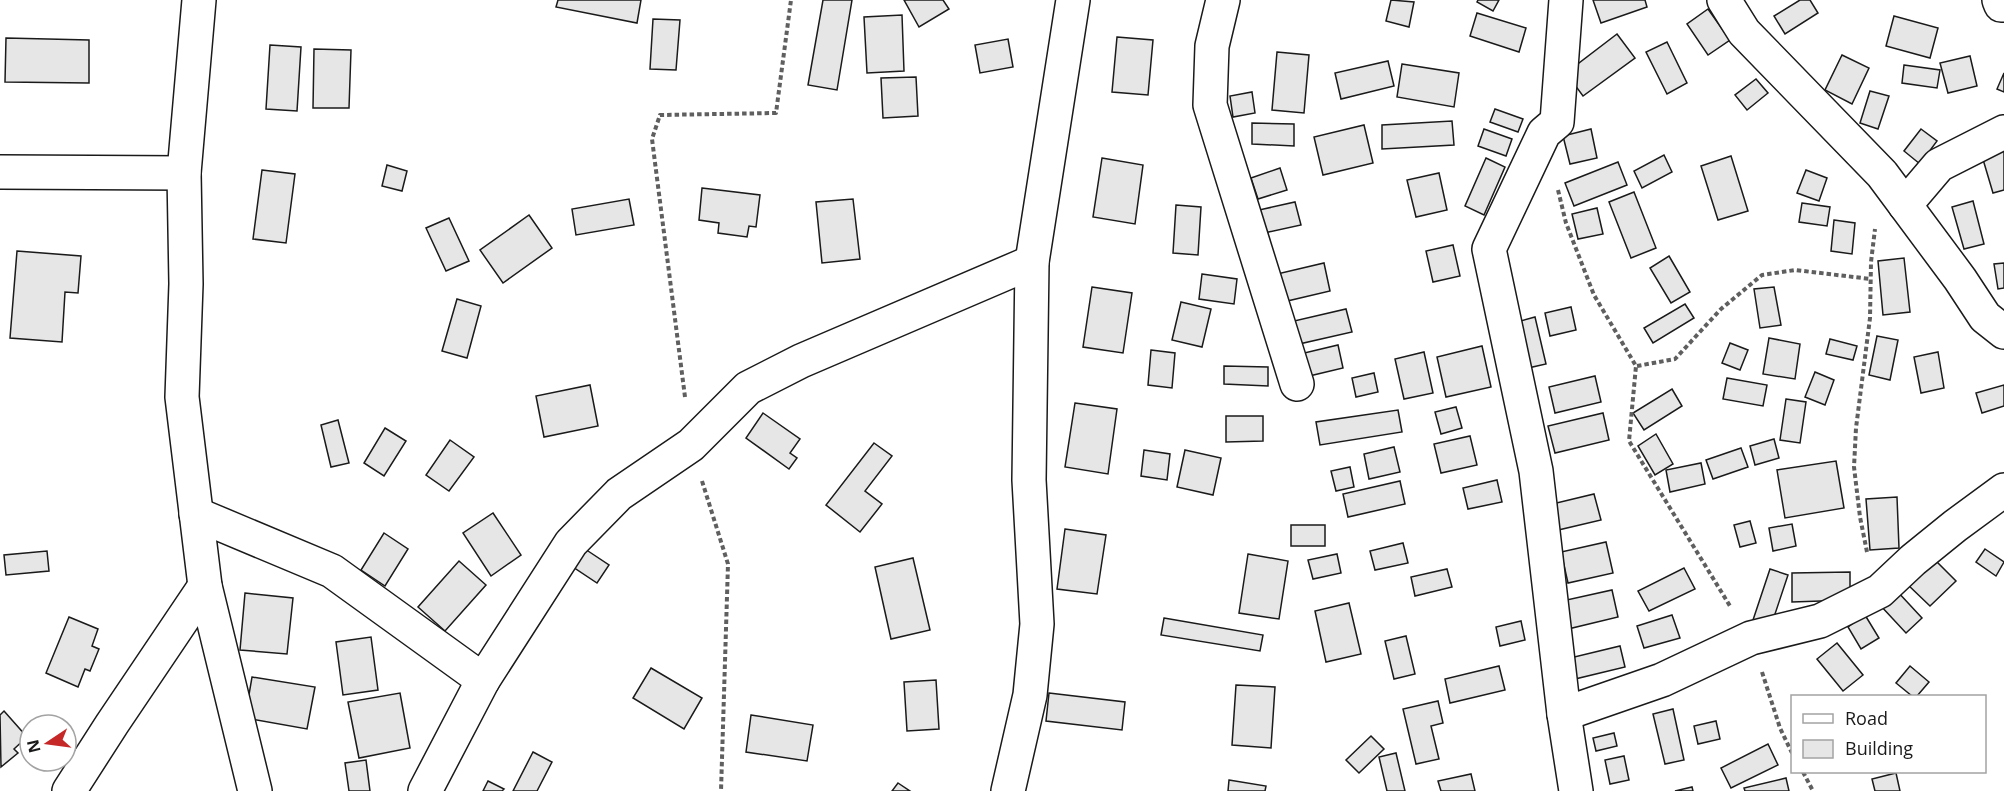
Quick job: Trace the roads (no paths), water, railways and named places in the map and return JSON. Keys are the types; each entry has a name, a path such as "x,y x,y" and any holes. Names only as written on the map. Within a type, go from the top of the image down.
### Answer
{"street":[{"path":"199,0 184,173 186,284 182,397 205,586 255,791"},
{"path":"1008,791 1030,695 1037,624 1029,480 1032,262 1073,0"},
{"path":"1223,0 1212,46 1210,105 1298,384"},
{"path":"1566,0 1557,122 1544,133 1489,249 1536,471 1564,714 1576,791"},
{"path":"1724,0 1744,32 1882,174 1985,316 2004,332"},
{"path":"2000,0 2001,5 2004,5"},
{"path":"1905,205 1939,165 2004,132"},
{"path":"0,172 184,173"},
{"path":"425,791 483,680 571,543 619,494 691,445 748,388 801,361 1032,262"},
{"path":"1564,714 1662,680 1751,638 1820,621 1880,591 1912,560 2004,490"},
{"path":"196,514 332,571 483,680"},
{"path":"69,791 205,586"}]}
